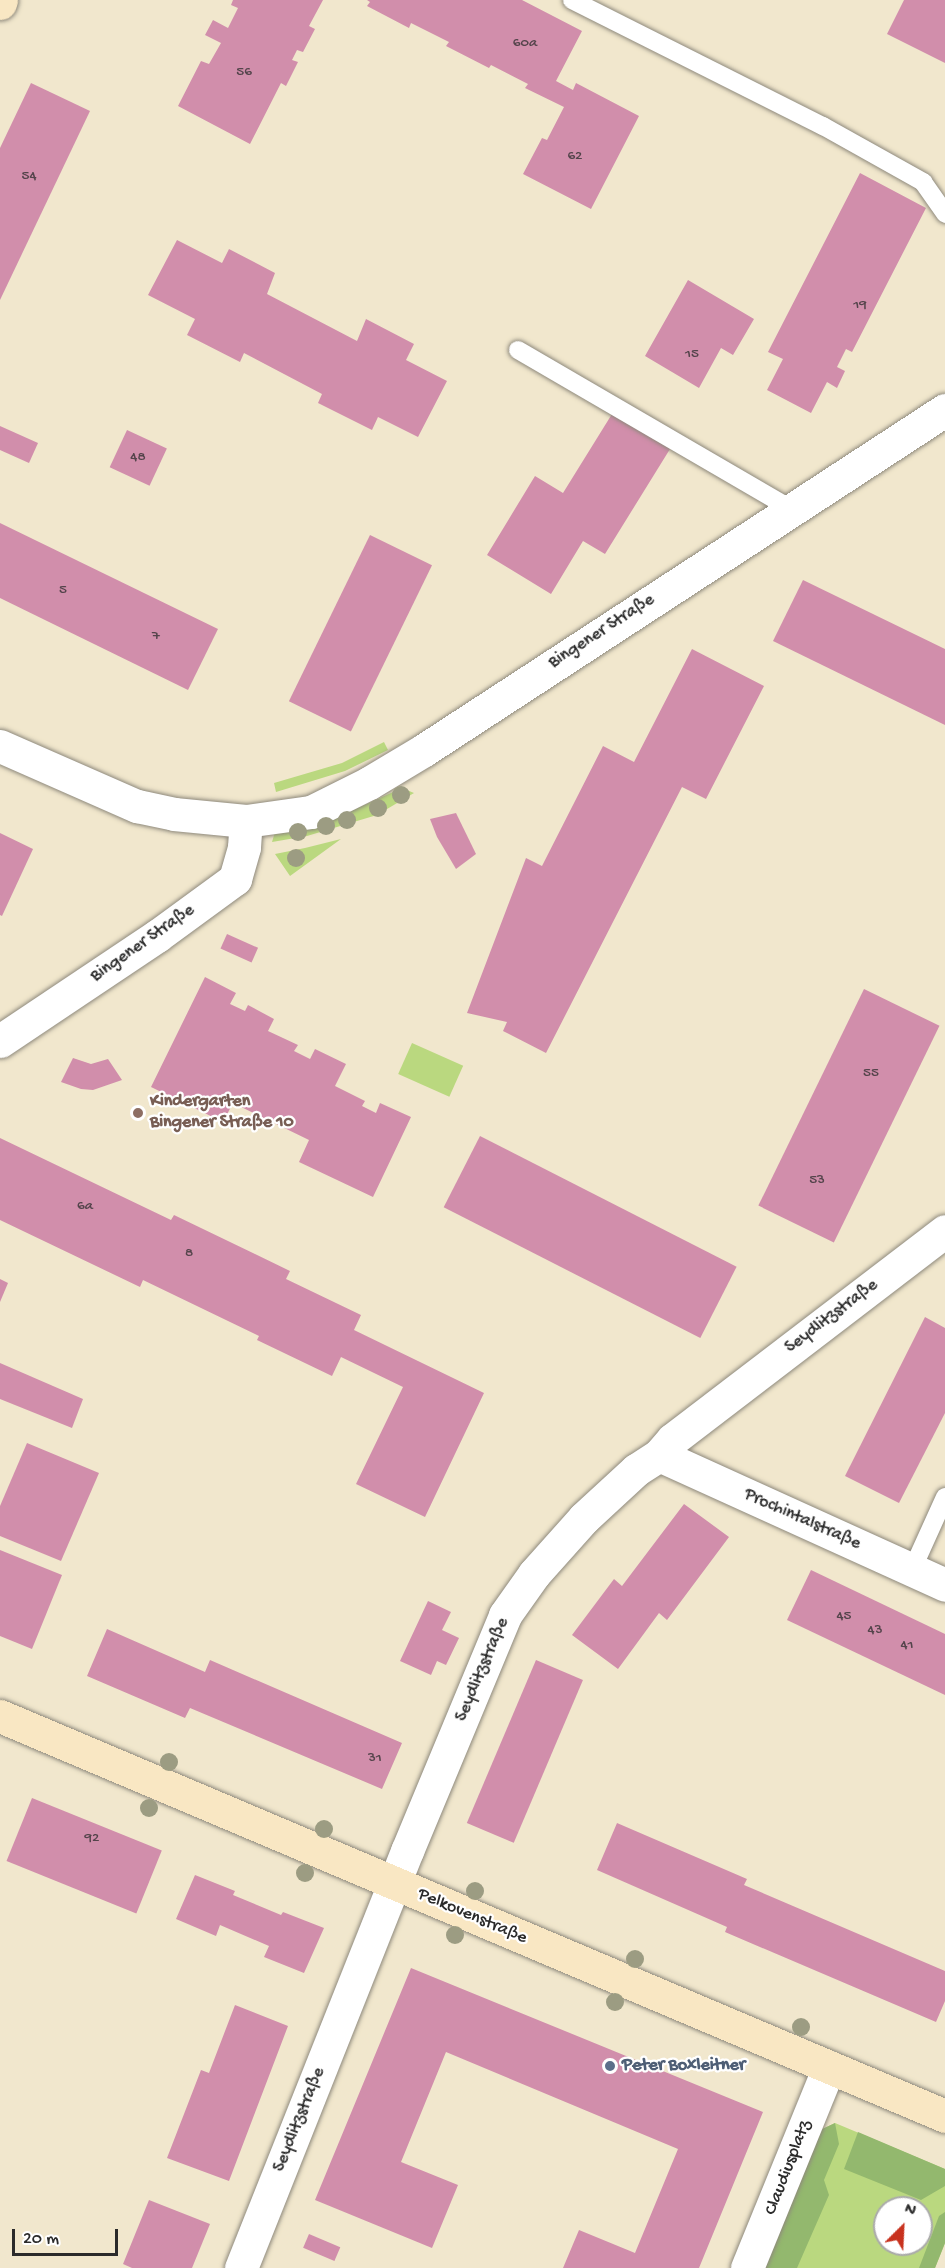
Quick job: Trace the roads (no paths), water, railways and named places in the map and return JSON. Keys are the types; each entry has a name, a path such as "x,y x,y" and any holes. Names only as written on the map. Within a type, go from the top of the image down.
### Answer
{"street":[{"name":"Bingener Straße","path":"0,746 137,806 174,814 246,821 311,812 369,783 424,750 945,410"},
{"name":"Bingener Straße","path":"0,1041 157,936 235,879 244,847 246,821"},
{"name":"Seydlitzstraße","path":"241,2268 394,1884 505,1615 534,1574 584,1518 636,1470 658,1455 673,1438 945,1232"},
{"name":"Prochintalstraße","path":"658,1455 945,1585"},
{"name":"Pelkovenstraße","path":"0,1716 945,2116"},
{"name":"Claudiusplatz","path":"747,2268 829,2067"}],"lane":[{"path":"572,0 823,126 913,176 922,182 945,214"},
{"path":"518,350 791,509"},
{"path":"912,1570 945,1497"}],"place":[{"name":"Kindergarten Bingener Straße 10","path":"138,1113"},
{"name":"Peter Boxleitner","path":"610,2066"}]}
